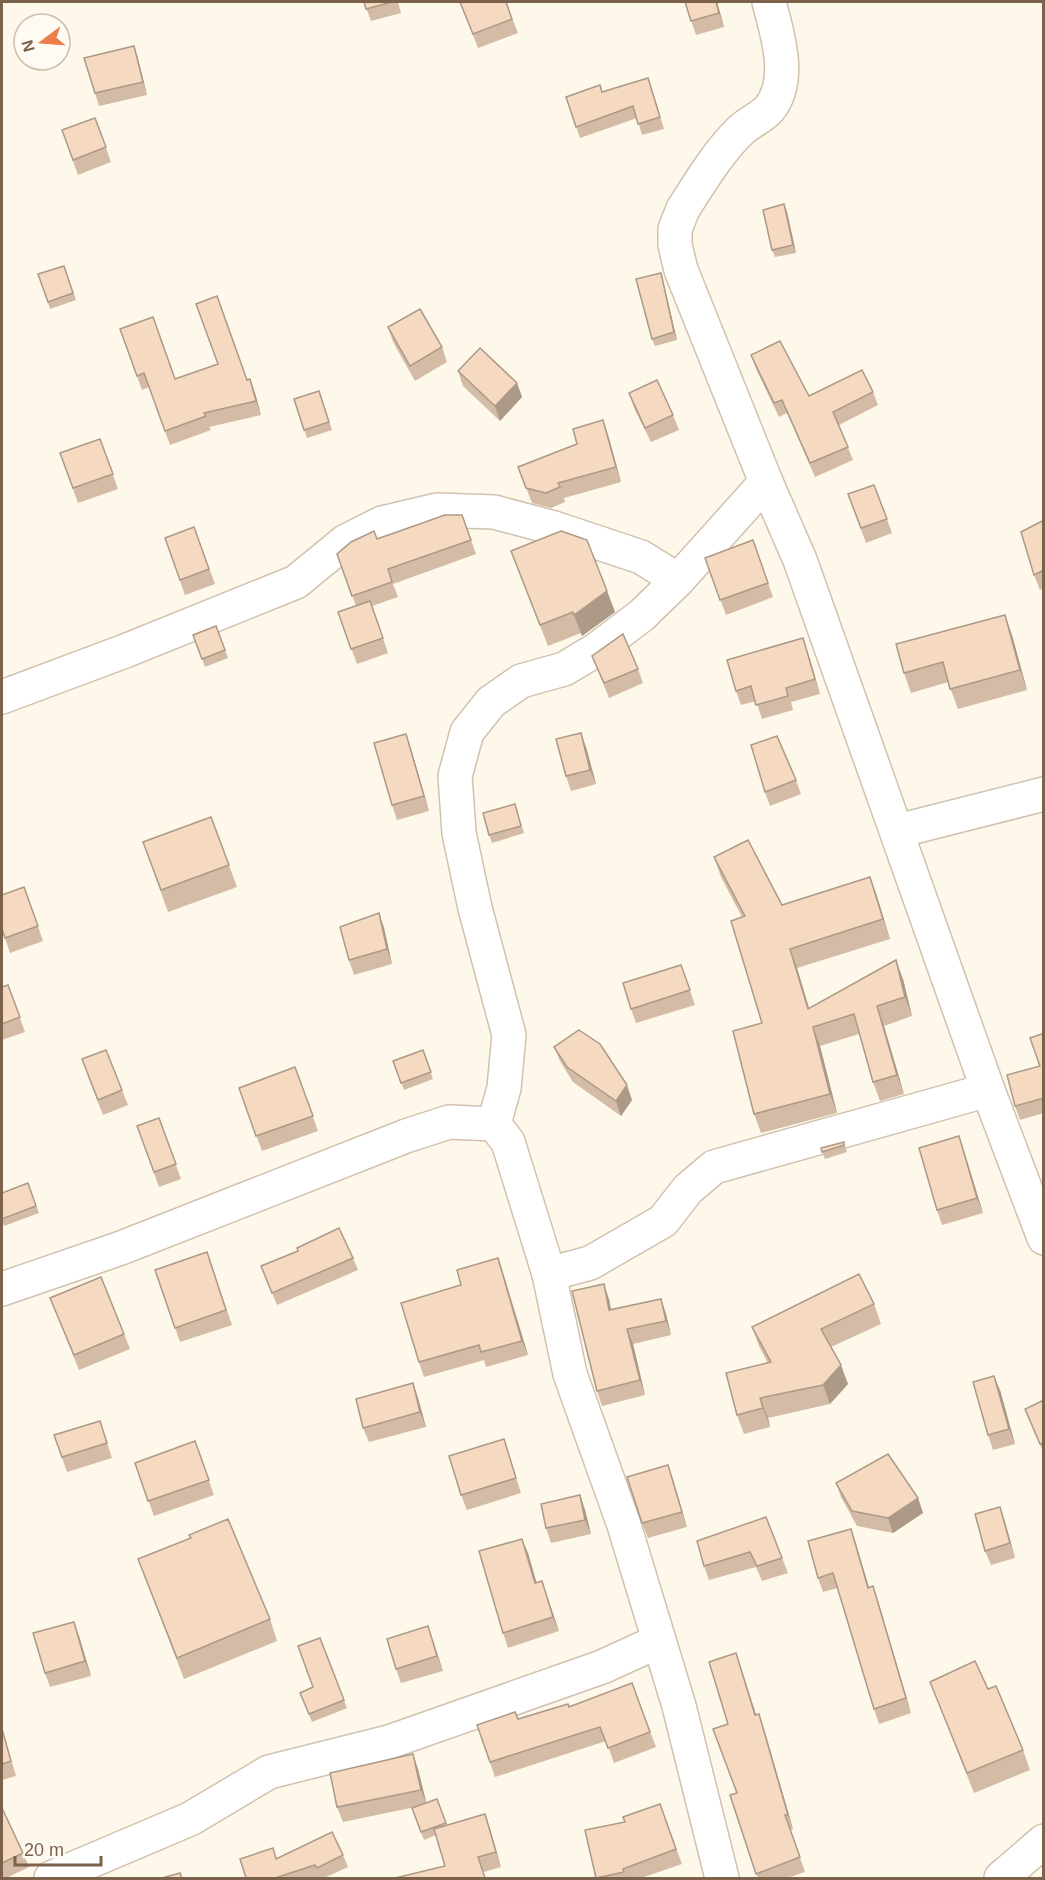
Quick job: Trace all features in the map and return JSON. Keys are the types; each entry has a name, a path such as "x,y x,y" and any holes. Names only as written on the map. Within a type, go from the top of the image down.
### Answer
{"street":[{"path":"769,2 781,57 781,73 775,98 768,111 741,130 693,193 677,220 675,245 697,313 800,560 988,1090 1044,1238"},
{"path":"494,1124 504,1088 509,1035 475,908 459,833 455,776 458,757 467,732 491,702 520,681 564,669 596,650 642,615 678,580 766,482"},
{"path":"2,697 125,651 296,582 346,541 382,523 437,510 494,512 555,528 641,557 678,580"},
{"path":"898,831 1044,794"},
{"path":"549,1274 590,1263 663,1221 688,1189 714,1167 988,1090"},
{"path":"2,1289 141,1241 406,1136 449,1122 494,1124 508,1142 549,1274 570,1374 624,1525 679,1706 722,1878"},
{"path":"51,1878 190,1819 269,1772 389,1742 602,1667 659,1641"},
{"path":"1000,1878 1044,1841"}],"building":[{"path":"364,2 392,2 366,9"},
{"path":"460,2 506,2 512,19 473,34"},
{"path":"685,2 716,2 719,13 691,21"},
{"path":"134,46 143,82 95,93 84,58"},
{"path":"648,78 660,117 638,124 633,106 576,127 566,97 600,85 602,92"},
{"path":"95,118 106,147 73,160 62,130"},
{"path":"784,204 793,245 772,250 763,210"},
{"path":"64,266 73,293 48,302 38,274"},
{"path":"661,273 674,332 652,339 636,279"},
{"path":"217,296 247,380 250,379 256,401 204,413 206,416 165,431 144,373 137,376 120,329 153,317 175,379 218,364 196,304"},
{"path":"420,309 442,347 410,366 388,327"},
{"path":"780,341 809,396 862,370 873,392 833,412 848,447 810,463 782,400 774,403 751,355"},
{"path":"480,348 517,383 495,406 458,371"},
{"path":"657,380 673,415 645,428 629,393"},
{"path":"319,391 329,422 304,430 294,399"},
{"path":"603,420 616,467 558,483 560,487 546,493 526,488 518,467 577,444 573,429"},
{"path":"100,439 113,474 73,488 60,453"},
{"path":"874,485 887,519 861,528 848,494"},
{"path":"445,515 462,515 471,540 388,569 392,582 352,596 337,554 351,542 374,531 377,539"},
{"path":"1044,520 1044,570 1034,575 1021,532"},
{"path":"194,527 209,569 180,580 165,538"},
{"path":"561,531 587,540 607,591 574,615 573,612 540,625 511,551"},
{"path":"753,540 768,583 720,600 705,558"},
{"path":"370,601 383,638 351,649 338,612"},
{"path":"1005,615 1020,670 950,689 943,662 904,673 896,644"},
{"path":"216,626 225,650 202,659 193,635"},
{"path":"623,634 638,669 604,683 592,656"},
{"path":"803,638 815,679 786,688 788,696 756,705 751,686 736,691 727,660"},
{"path":"581,733 590,770 566,776 556,739"},
{"path":"406,734 424,796 392,805 374,743"},
{"path":"777,736 796,780 765,792 751,745"},
{"path":"515,804 521,826 489,835 483,813"},
{"path":"211,817 229,865 161,890 143,842"},
{"path":"748,840 782,905 870,877 883,919 790,949 808,1009 896,960 905,997 877,1006 897,1075 873,1082 854,1014 813,1027 830,1094 754,1114 733,1031 762,1023 731,921 745,916 714,857"},
{"path":"24,887 38,926 5,938 2,929 2,895"},
{"path":"379,913 387,949 349,960 340,927"},
{"path":"681,965 690,990 631,1009 623,983"},
{"path":"8,985 20,1017 2,1024 2,987"},
{"path":"579,1030 600,1044 627,1085 616,1101 567,1067 554,1047"},
{"path":"1044,1033 1044,1098 1015,1106 1007,1075 1040,1066 1030,1038"},
{"path":"106,1050 122,1090 98,1100 82,1059"},
{"path":"423,1050 431,1072 401,1083 393,1061"},
{"path":"295,1067 313,1116 256,1136 239,1088"},
{"path":"159,1118 176,1164 154,1172 137,1126"},
{"path":"959,1136 977,1198 937,1210 919,1148"},
{"path":"844,1142 844,1145 822,1152 821,1148"},
{"path":"28,1183 36,1206 2,1219 2,1193"},
{"path":"339,1228 353,1258 272,1293 261,1266 298,1251 297,1248"},
{"path":"207,1252 226,1310 175,1328 155,1270"},
{"path":"498,1258 522,1341 481,1352 479,1345 419,1362 401,1303 461,1285 457,1270"},
{"path":"859,1274 874,1304 821,1329 841,1365 823,1385 760,1398 763,1408 737,1415 726,1373 771,1362 752,1327"},
{"path":"101,1277 124,1334 74,1355 50,1298"},
{"path":"604,1284 609,1310 661,1299 666,1321 627,1329 640,1380 597,1391 572,1291"},
{"path":"994,1376 1009,1429 988,1435 973,1382"},
{"path":"413,1383 420,1412 363,1428 356,1399"},
{"path":"1044,1400 1044,1442 1040,1444 1025,1409"},
{"path":"100,1421 107,1443 62,1457 54,1435"},
{"path":"504,1439 516,1478 461,1495 449,1456"},
{"path":"195,1441 209,1480 148,1501 135,1463"},
{"path":"888,1454 918,1498 888,1518 852,1511 836,1483"},
{"path":"668,1465 682,1512 642,1523 627,1477"},
{"path":"580,1495 585,1520 546,1528 541,1504"},
{"path":"1000,1507 1010,1543 985,1551 975,1514"},
{"path":"766,1517 782,1558 757,1566 750,1552 704,1566 697,1541"},
{"path":"228,1519 270,1619 177,1658 138,1559 191,1538 189,1535"},
{"path":"851,1529 868,1588 873,1586 906,1698 874,1709 833,1573 818,1578 808,1541"},
{"path":"522,1539 535,1583 542,1581 553,1617 503,1633 479,1551"},
{"path":"74,1622 85,1661 45,1673 33,1633"},
{"path":"428,1626 437,1656 396,1669 387,1639"},
{"path":"320,1638 344,1700 309,1714 300,1693 313,1687 298,1646"},
{"path":"736,1653 755,1715 759,1714 788,1815 785,1815 800,1857 756,1874 730,1795 737,1793 713,1729 728,1724 709,1662"},
{"path":"975,1661 988,1689 996,1686 1023,1750 967,1773 930,1682"},
{"path":"632,1683 650,1732 608,1748 600,1727 490,1762 477,1725 515,1712 518,1719 568,1704 569,1707"},
{"path":"2,1729 11,1761 2,1764"},
{"path":"413,1754 421,1790 337,1807 330,1773"},
{"path":"437,1799 446,1823 421,1832 412,1808"},
{"path":"660,1804 676,1849 623,1869 624,1872 596,1878 585,1830 625,1822 623,1817"},
{"path":"2,1808 23,1853 2,1863"},
{"path":"485,1814 496,1852 478,1857 485,1878 395,1878 445,1866 434,1829"},
{"path":"332,1832 343,1855 317,1868 315,1865 275,1878 246,1878 240,1859 273,1848 276,1859"},
{"path":"180,1873 182,1878 162,1878"}]}
